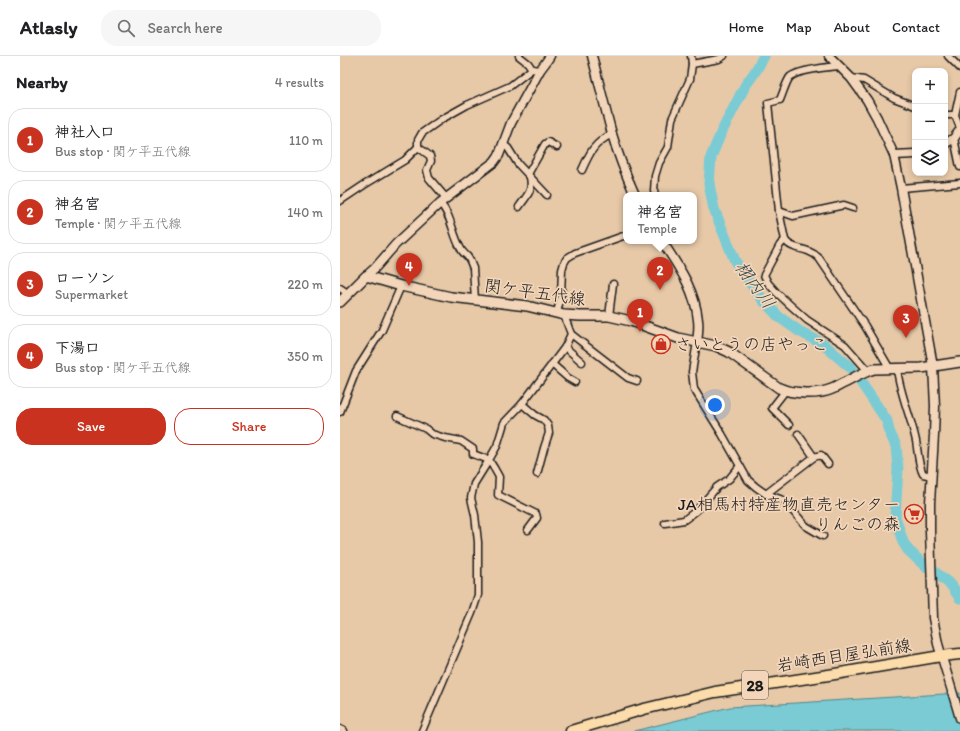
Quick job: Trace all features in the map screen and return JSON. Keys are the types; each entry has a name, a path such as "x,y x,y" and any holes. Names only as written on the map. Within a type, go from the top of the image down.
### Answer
{"main road":[{"name":"関ケ平五代線","path":"366,276 401,286 451,297 527,306 560,314 609,316 631,321 678,338 716,346 729,352 779,388 786,390 812,393 823,392 867,371 881,369 921,368 960,362"},
{"path":"340,302 366,276"},
{"name":"岩崎西目屋弘前線","path":"571,731 644,709 715,692 960,654"}],"street":[{"path":"519,56 536,70"},
{"path":"340,201 405,160 418,147 418,140 422,133 442,119 467,105 510,86 536,70 546,62 550,56"},
{"path":"592,56 612,134 624,171 634,192"},
{"path":"654,192 655,176 659,163 668,147 672,120 690,79 692,64 691,56"},
{"path":"692,64 718,60 724,56"},
{"path":"829,56 851,78 867,100 877,118 894,155 901,188 933,366 935,406 930,503 930,558 934,625 938,644 960,718"},
{"path":"948,56 960,68"},
{"path":"839,66 820,68 798,73 790,77 780,100 768,103 779,211 785,240 792,246 807,250 819,258 894,369 916,440 920,468 923,474 932,476"},
{"path":"366,276 396,244 443,200 494,162 499,155 511,123 536,70"},
{"path":"851,78 864,80 894,98 912,105"},
{"path":"948,142 954,138 960,129 955,115 960,92"},
{"path":"948,115 955,115"},
{"path":"582,170 595,145 612,134"},
{"path":"954,138 960,167"},
{"path":"518,207 531,190 529,175 545,144 548,142 557,147"},
{"path":"503,144 508,148 518,164 547,195"},
{"path":"418,147 430,156 431,161 427,170 430,178 443,200 444,207 461,250 468,256 471,262 473,268 475,300"},
{"path":"894,155 912,154"},
{"path":"901,188 960,183"},
{"path":"779,211 793,216 844,205 853,208"},
{"path":"623,236 575,253 567,258 562,270 560,314 571,334 628,378 637,381"},
{"path":"785,240 780,244 764,275 768,283 807,320 845,344 867,371"},
{"path":"664,244 686,280 696,305 698,342 692,372 694,389 748,480 766,494 783,500 806,526 823,536"},
{"path":"609,316 613,284"},
{"path":"340,412 356,371 382,330 401,286"},
{"path":"340,288 349,294"},
{"path":"422,731 472,613 478,595 478,542 475,515 471,498 474,484 497,446 504,423 522,404 565,347 571,334"},
{"path":"565,347 582,362"},
{"path":"552,364 575,382"},
{"path":"786,390 772,408 789,425"},
{"path":"522,404 535,415 544,420 548,426 549,433 537,474"},
{"path":"398,416 426,429 432,434 461,442 473,449 473,454 489,460 498,477 498,495 536,514 537,518 528,530"},
{"path":"798,434 814,457"},
{"path":"766,494 814,457 821,455 828,464"},
{"path":"665,523 684,520 696,511 717,487 729,479 740,466"},
{"path":"340,729 344,731"}],"water":[{"path":"960,693 960,731 634,731 730,707"}],"waterway":[{"name":"栩内川","path":"764,56 745,86 721,133 711,157 709,184 714,209 735,261 763,300 779,317 799,331 823,344 851,368 887,421 889,431 896,446 898,469 895,517 903,542 908,550 925,566 951,585 960,598"}],"place":[{"name":"下湯口","path":"409,286"},
{"name":"神名宮","path":"660,290"},
{"name":"神社入口","path":"640,332"},
{"name":"ローソン","path":"906,338"},
{"name":"さいとうの店やっこ","path":"661,344"},
{"name":"JA相馬村特産物直売センター りんごの森","path":"914,514"}]}
